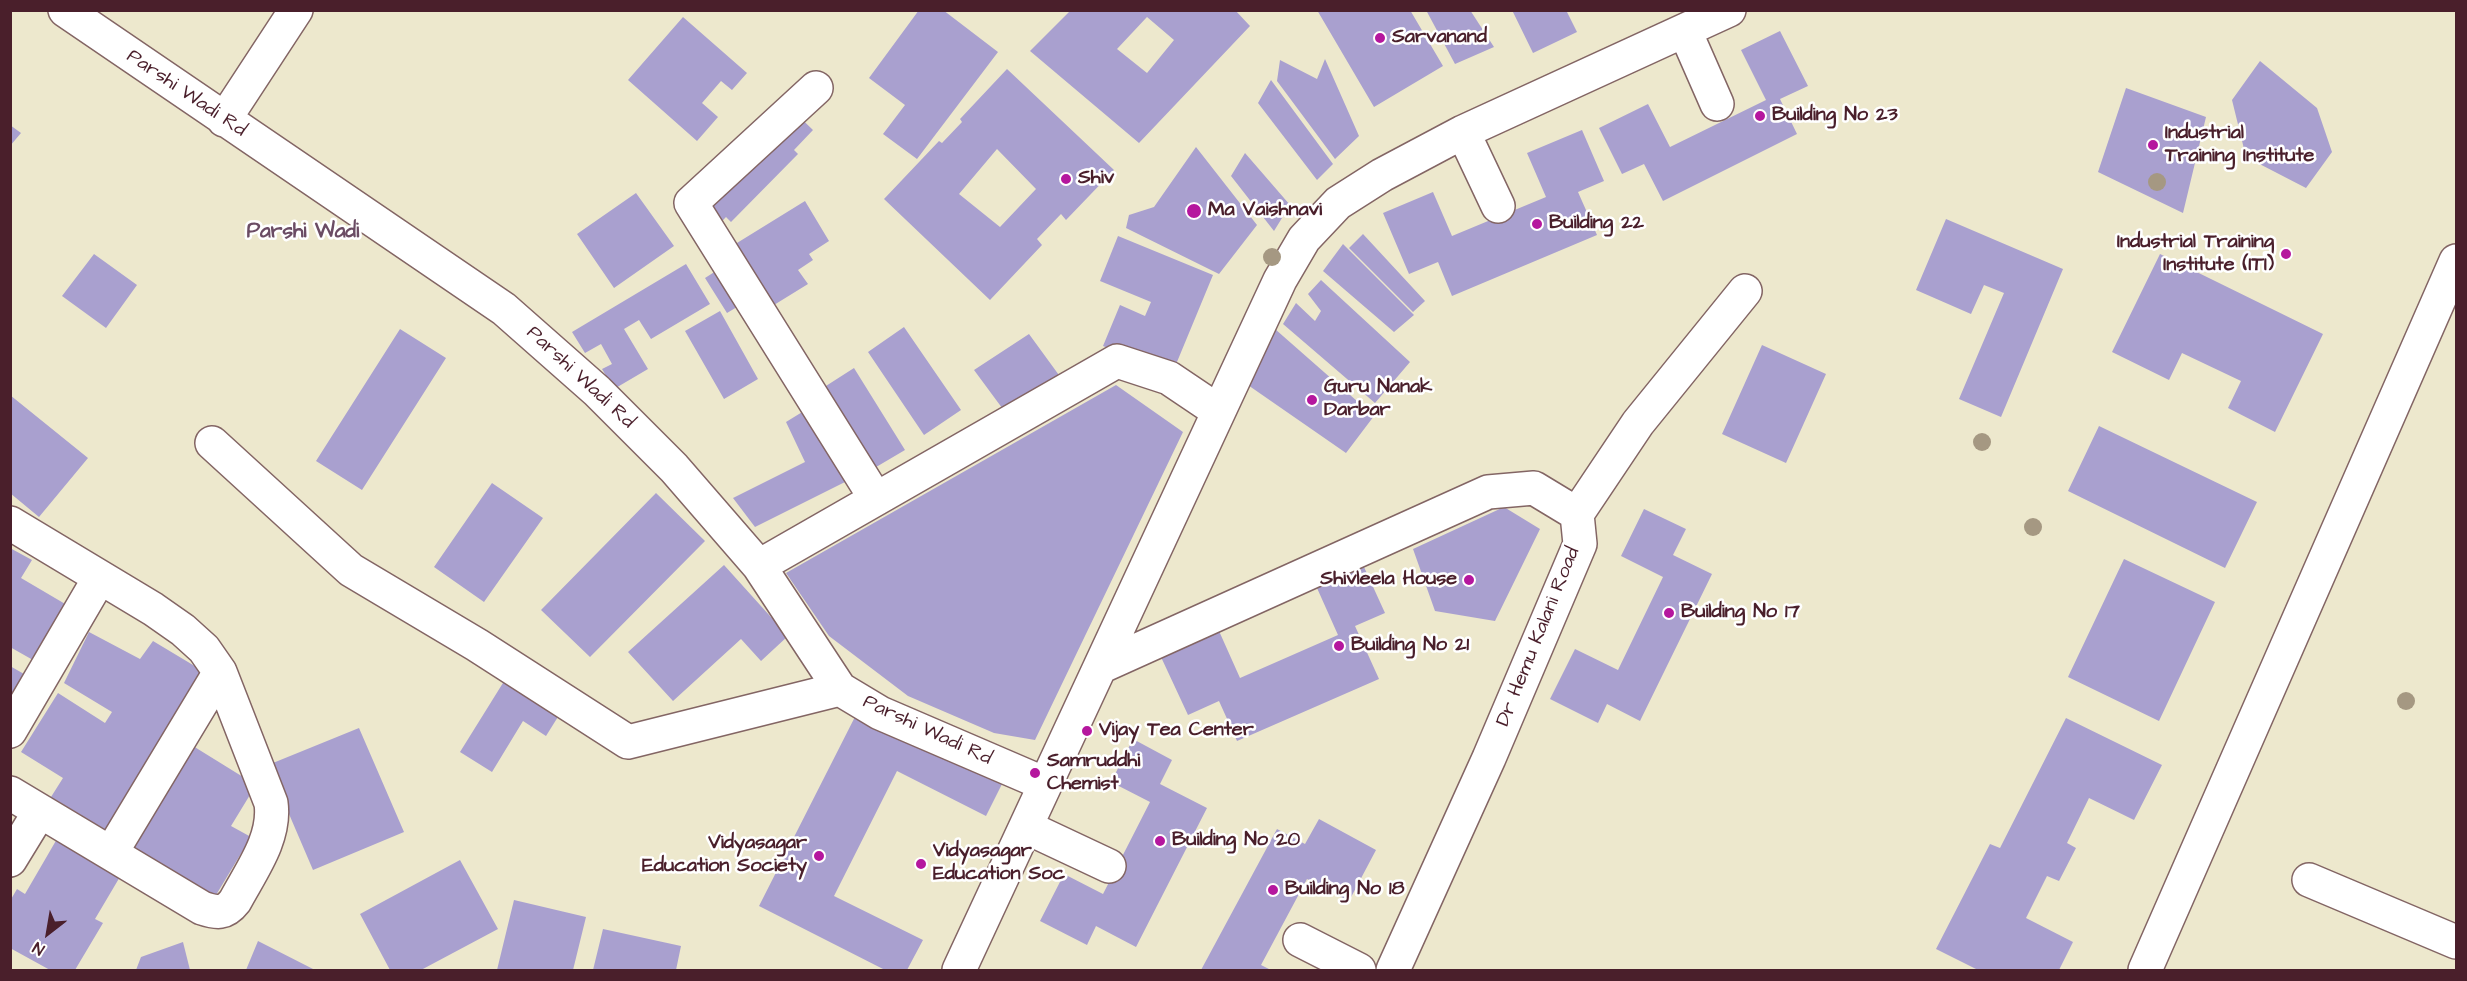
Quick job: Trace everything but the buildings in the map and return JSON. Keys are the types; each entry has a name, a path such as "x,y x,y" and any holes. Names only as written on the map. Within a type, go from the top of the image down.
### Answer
{"street":[{"path":"224,120 296,10"},
{"path":"959,970 1280,280 1305,239 1338,203 1382,175 1463,132 1729,10"},
{"name":"Parshi Wadi Rd","path":"77,14 224,120 504,309 597,391 674,468 759,566 840,688 880,713 1045,784"},
{"path":"1685,31 1717,104"},
{"path":"816,88 692,203 876,499"},
{"path":"1463,132 1498,207"},
{"path":"2145,970 2457,261"},
{"path":"1100,667 1488,492 1534,488 1578,514 1638,423 1745,291"},
{"path":"759,566 1116,361 1169,378 1218,411"},
{"path":"212,443 351,570 477,645 628,742 840,688"},
{"name":"Dr Hemu Kalani Road","path":"1393,970 1489,758 1580,544 1578,514"},
{"path":"10,523 183,630 204,649 220,672 271,803 273,818 271,831 235,901 228,910 216,913 202,908 10,793"},
{"path":"10,731 100,578"},
{"path":"111,853 220,672"},
{"path":"10,860 40,811"},
{"path":"1026,827 1109,866"},
{"path":"2309,880 2457,942"},
{"path":"1300,940 1359,970"}],"place":[{"name":"Sarvanand","path":"1380,38"},
{"name":"Building No 23","path":"1760,116"},
{"name":"Industrial Training Institute","path":"2153,145"},
{"name":"Shiv","path":"1066,179"},
{"name":"Ma Vaishnavi","path":"1194,211"},
{"name":"Building 22","path":"1537,224"},
{"name":"Industrial Training Institute (ITI)","path":"2286,254"},
{"name":"Guru Nanak Darbar","path":"1312,400"},
{"name":"Shivleela House","path":"1469,580"},
{"name":"Building No 17","path":"1669,613"},
{"name":"Building No 21","path":"1339,646"},
{"name":"Vijay Tea Center","path":"1087,731"},
{"name":"Samruddhi Chemist","path":"1035,773"},
{"name":"Building No 20","path":"1160,841"},
{"name":"Vidyasagar Education Society","path":"819,856"},
{"name":"Vidyasagar Education Soc","path":"921,864"},
{"name":"Building No 18","path":"1273,890"}],"district":[{"name":"Parshi Wadi","path":"303,233"}]}
